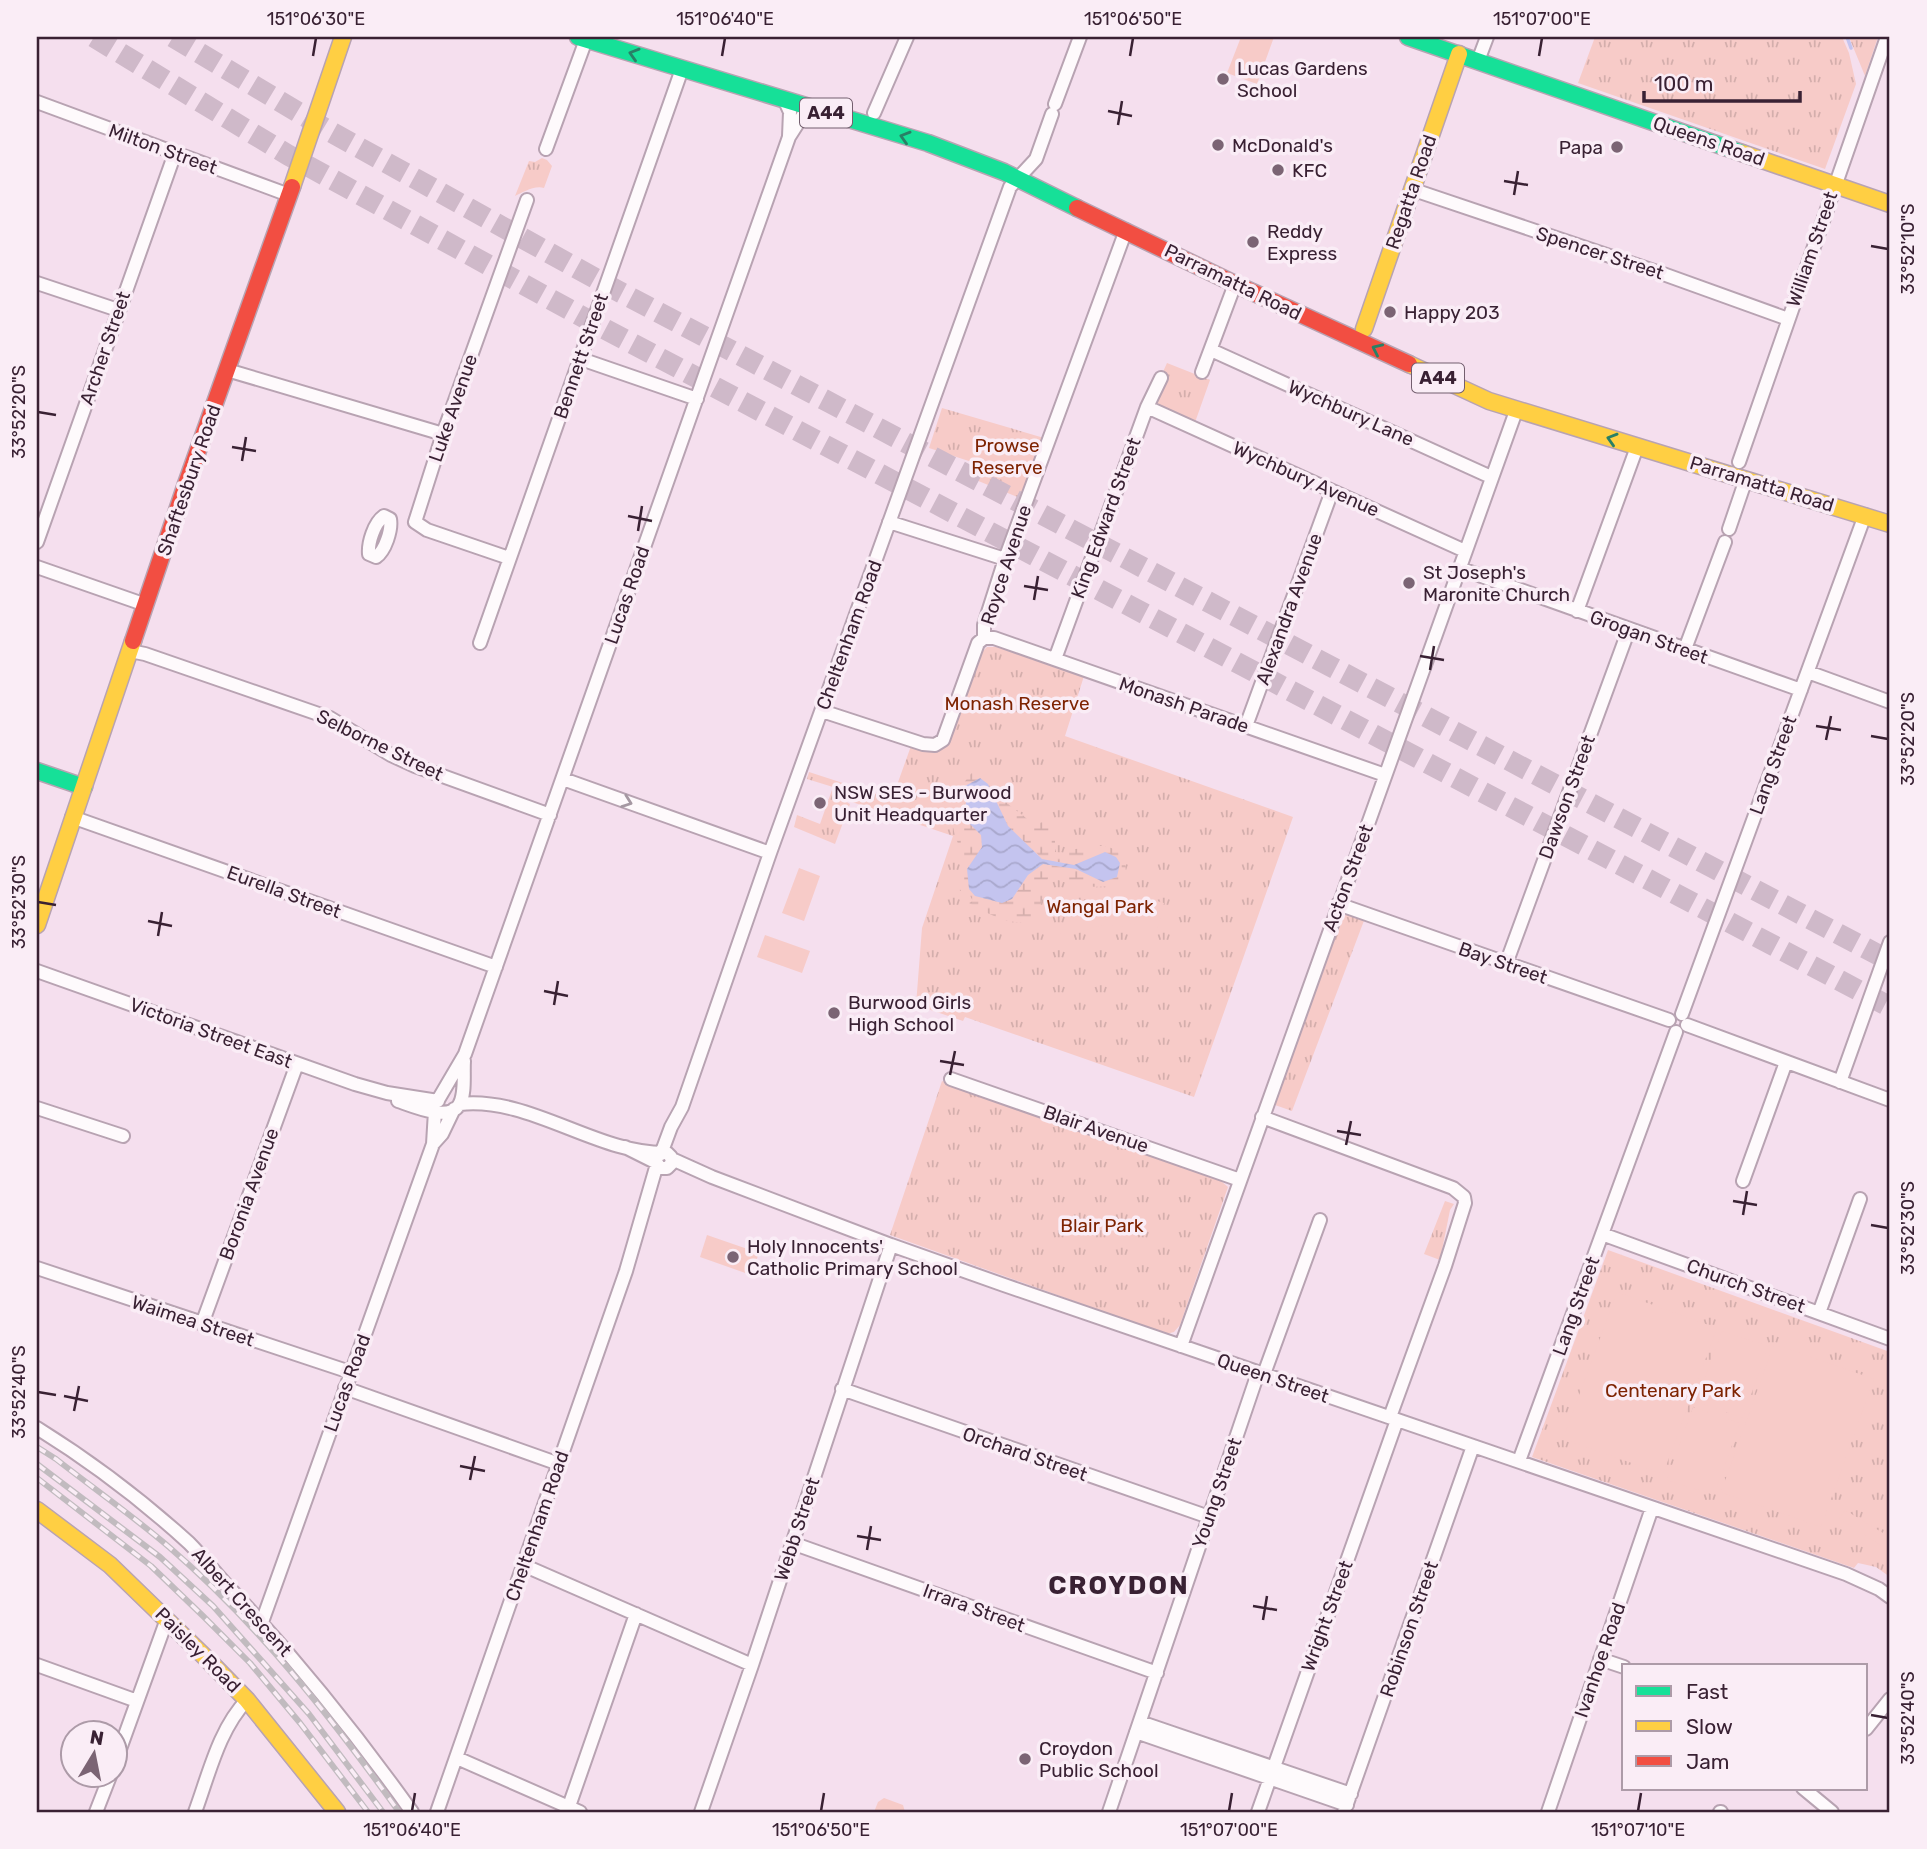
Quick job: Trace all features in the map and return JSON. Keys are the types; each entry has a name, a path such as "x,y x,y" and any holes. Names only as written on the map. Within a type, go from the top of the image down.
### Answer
{"main road":[{"name":"Shaftesbury Road","path":"37,925 343,37"},
{"name":"Parramatta Road","path":"627,37 954,138 1126,230 1235,284 1455,386 1516,411 1890,524"},
{"name":"Queens Road","path":"1408,37 1890,204"},
{"name":"Parramatta Road","path":"584,38 1023,173 1503,392 1890,509"},
{"name":"Regatta Road","path":"1364,329 1459,54"},
{"path":"37,771 84,787"},
{"name":"Paisley Road","path":"37,1510 110,1565 167,1619 247,1700 337,1812"}],"street":[{"path":"874,113 907,37"},
{"name":"Cheltenham Road","path":"437,1812 770,853 1009,191 1036,159 1080,37"},
{"path":"1478,61 1487,37"},
{"name":"William Street","path":"1739,462 1835,184 1884,64 1886,37"},
{"path":"546,149 584,38"},
{"name":"Bennett Street","path":"480,643 682,69"},
{"name":"Lucas Road","path":"785,101 790,112 789,137"},
{"name":"Milton Street","path":"37,102 289,195"},
{"name":"Lucas Road","path":"262,1622 433,1143 436,1106 465,1054 789,137 809,108"},
{"name":"Archer Street","path":"37,542 175,153"},
{"name":"Spencer Street","path":"1411,189 1788,319"},
{"name":"Luke Avenue","path":"415,522 443,434 527,200"},
{"name":"Royce Avenue","path":"822,711 923,744 935,745 945,735 978,643 984,638 984,625 1005,559 1126,230"},
{"path":"37,283 118,310"},
{"path":"1202,372 1235,284"},
{"name":"Wychbury Lane","path":"1211,350 1491,477"},
{"path":"581,359 697,399"},
{"path":"228,370 443,434"},
{"name":"King Edward Street","path":"1055,659 1147,407 1161,379"},
{"name":"Wychbury Avenue","path":"1147,407 1465,551"},
{"name":"Acton Street","path":"1181,1346 1516,411"},
{"path":"1577,611 1637,447"},
{"path":"1730,529 1746,479"},
{"name":"Alexandra Avenue","path":"1246,726 1332,491"},
{"name":"Lang Street","path":"1519,1461 1865,515"},
{"path":"391,522 415,522 427,530 509,558"},
{"path":"890,522 1005,559"},
{"path":"1685,649 1725,542"},
{"path":"37,567 146,605"},
{"name":"Grogan Street","path":"1459,568 1801,690"},
{"name":"Dawson Street","path":"1506,964 1629,629"},
{"name":"Monash Parade","path":"984,638 994,638 1384,775"},
{"name":"Selborne Street","path":"130,651 330,718 391,755 415,766 550,815"},
{"path":"1808,672 1890,702"},
{"path":"563,779 770,853"},
{"name":"Eurella Street","path":"72,817 496,967"},
{"name":"Bay Street","path":"1339,904 1669,1020 1670,1028 1681,1024"},
{"path":"1840,1082 1890,942"},
{"name":"Victoria Street East","path":"37,971 297,1064 436,1106 441,1115 458,1101 519,1111"},
{"path":"1681,1024 1890,1100"},
{"name":"Lucas Road","path":"433,1143 442,1134 458,1101 465,1054"},
{"path":"1743,1181 1787,1062"},
{"name":"Boronia Avenue","path":"202,1324 297,1064"},
{"name":"Blair Avenue","path":"951,1079 1240,1180"},
{"path":"37,1108 124,1136"},
{"name":"Queen Street","path":"519,1111 703,1173 891,1245 1846,1574 1890,1597"},
{"name":"Wright Street","path":"1258,1812 1465,1203 1460,1192 1453,1188 1262,1117"},
{"path":"1819,1313 1860,1199"},
{"name":"Young Street","path":"1109,1812 1209,1517 1320,1220"},
{"name":"Church Street","path":"1602,1234 1890,1339"},
{"name":"Webb Street","path":"701,1812 891,1245"},
{"name":"Waimea Street","path":"37,1268 350,1372"},
{"path":"345,1388 559,1464"},
{"name":"Orchard Street","path":"842,1390 1209,1517"},
{"name":"Albert Crescent","path":"37,1428 106,1477 190,1544 262,1622 348,1726 412,1812"},
{"name":"Robinson Street","path":"1348,1804 1473,1446"},
{"name":"Ivanhoe Road","path":"1548,1812 1652,1508"},
{"name":"Irrara Street","path":"792,1543 1157,1673"},
{"path":"523,1565 752,1665"},
{"name":"Queen Street","path":"1846,1574 1857,1573 1890,1588"},
{"path":"457,1758 572,1811 636,1614"},
{"path":"130,1721 167,1619"},
{"path":"1600,1659 1622,1666"},
{"path":"37,1665 137,1701"},
{"path":"1868,1726 1890,1699"},
{"path":"195,1812 225,1730 233,1714 247,1700"},
{"path":"1138,1727 1271,1773 1348,1804"},
{"path":"96,1812 105,1790"},
{"path":"1811,1790 1832,1812"}],"green space":[{"path":"1241,37 1274,37 1257,84 1227,73"},
{"path":"1595,37 1842,37 1849,53 1856,84 1825,169 1578,83"},
{"path":"1849,37 1878,37 1865,76"},
{"path":"542,158 552,166 544,188 532,188 515,196 529,161 535,162"},
{"path":"1167,363 1210,380 1193,428 1147,407"},
{"name":"Prowse Reserve","path":"942,408 1044,438 1022,499 976,480 981,465 929,448"},
{"name":"Wangal Park","path":"987,647 996,647 1084,676 1065,736 1293,817 1194,1097 965,1017 963,1021 916,1005 922,928 953,836 852,802 854,794 840,789 837,796 850,804 835,844 794,827 797,815 820,824 833,787 807,779 809,772 892,799 911,746 931,750 948,742 981,653"},
{"path":"975,769 986,773 1004,800 1033,826 1047,822 1055,839 1055,852 1063,854 1069,849 1097,846 1112,848 1125,862 1123,883 1100,887 1083,886 1060,881 1056,873 1050,872 1036,915 1023,922 1004,920 969,903 973,901 966,889 960,891 960,877 966,864 956,837 952,815 957,794","holes":["988,784 1008,826 1042,859 1074,865 1086,875 1076,869 1043,864 1028,875 1012,899 969,889 968,875 982,847 981,835 964,815 966,798"]},
{"path":"799,868 820,876 804,921 782,913"},
{"path":"1136,895 1164,903 1157,930 1129,923"},
{"path":"1094,905 1123,911 1125,916 1122,927 1103,925 1076,934 1059,936 1067,919"},
{"path":"1343,909 1365,918 1292,1111 1275,1105"},
{"path":"765,935 810,951 802,973 757,957"},
{"name":"Blair Park","path":"942,1081 1221,1181 1228,1187 1180,1325 1174,1332 1166,1334 890,1235"},
{"path":"1445,1201 1454,1204 1450,1210 1440,1260 1424,1254"},
{"path":"707,1235 759,1253 751,1275 700,1257"},
{"name":"Centenary Park","path":"1608,1250 1890,1352 1890,1577 1876,1567 1858,1563 1854,1568 1532,1457"},
{"path":"1617,1292 1717,1328 1663,1474 1563,1439"},
{"path":"1722,1331 1768,1346 1743,1418 1696,1402"},
{"path":"1774,1344 1874,1379 1821,1527 1721,1492"},
{"path":"1693,1407 1740,1423 1714,1495 1667,1480"},
{"path":"1845,1510 1888,1536 1882,1546 1839,1519"},
{"path":"884,1798 903,1805 905,1812 874,1812 878,1802"}],"water":[{"path":"980,778 988,784 1008,826 1042,859 1074,865 1105,852 1116,857 1120,863 1117,877 1103,882 1076,869 1043,864 1028,875 1012,899 1002,903 975,896 969,889 967,869 982,847 981,835 969,823 964,810 965,786"}],"waterway":[{"path":"1847,37 1851,48"}],"tunnel":[{"path":"94,37 288,155 601,327 1890,1007"},
{"path":"173,37 331,132 618,291 1890,961"}],"railway":[{"path":"37,1447 155,1536 233,1608 320,1707 399,1812"},
{"path":"37,1464 160,1557 213,1606 309,1714 383,1812"},
{"path":"37,1478 151,1566 250,1663 368,1812"}],"traffic: fast":[{"path":"578,37 928,143 1004,172 1077,208"},
{"path":"1408,37 1742,153"},
{"path":"37,771 84,787"}],"traffic: slow":[{"path":"292,187 343,37"},
{"path":"1364,329 1459,54"},
{"path":"1742,153 1890,204"},
{"path":"1409,364 1489,401 1890,524"},
{"path":"37,925 133,641"},
{"path":"37,1510 110,1565 208,1660 247,1700 337,1812"}],"traffic: jam":[{"path":"133,641 292,187"},
{"path":"1077,208 1409,364"}],"place":[{"name":"Lucas Gardens School","path":"1223,79"},
{"name":"McDonald's","path":"1218,145"},
{"name":"Papa","path":"1617,147"},
{"name":"KFC","path":"1278,170"},
{"name":"Reddy Express","path":"1253,242"},
{"name":"Happy 203","path":"1390,312"},
{"name":"St Joseph's Maronite Church","path":"1409,583"},
{"name":"NSW SES - Burwood Unit Headquarter","path":"820,803"},
{"name":"Burwood Girls High School","path":"834,1013"},
{"name":"Holy Innocents' Catholic Primary School","path":"733,1257"},
{"name":"Croydon Public School","path":"1025,1759"}],"district":[{"name":"CROYDON","path":"1119,1585"}],"park label":[{"name":"Monash Reserve","path":"1017,703"}]}
